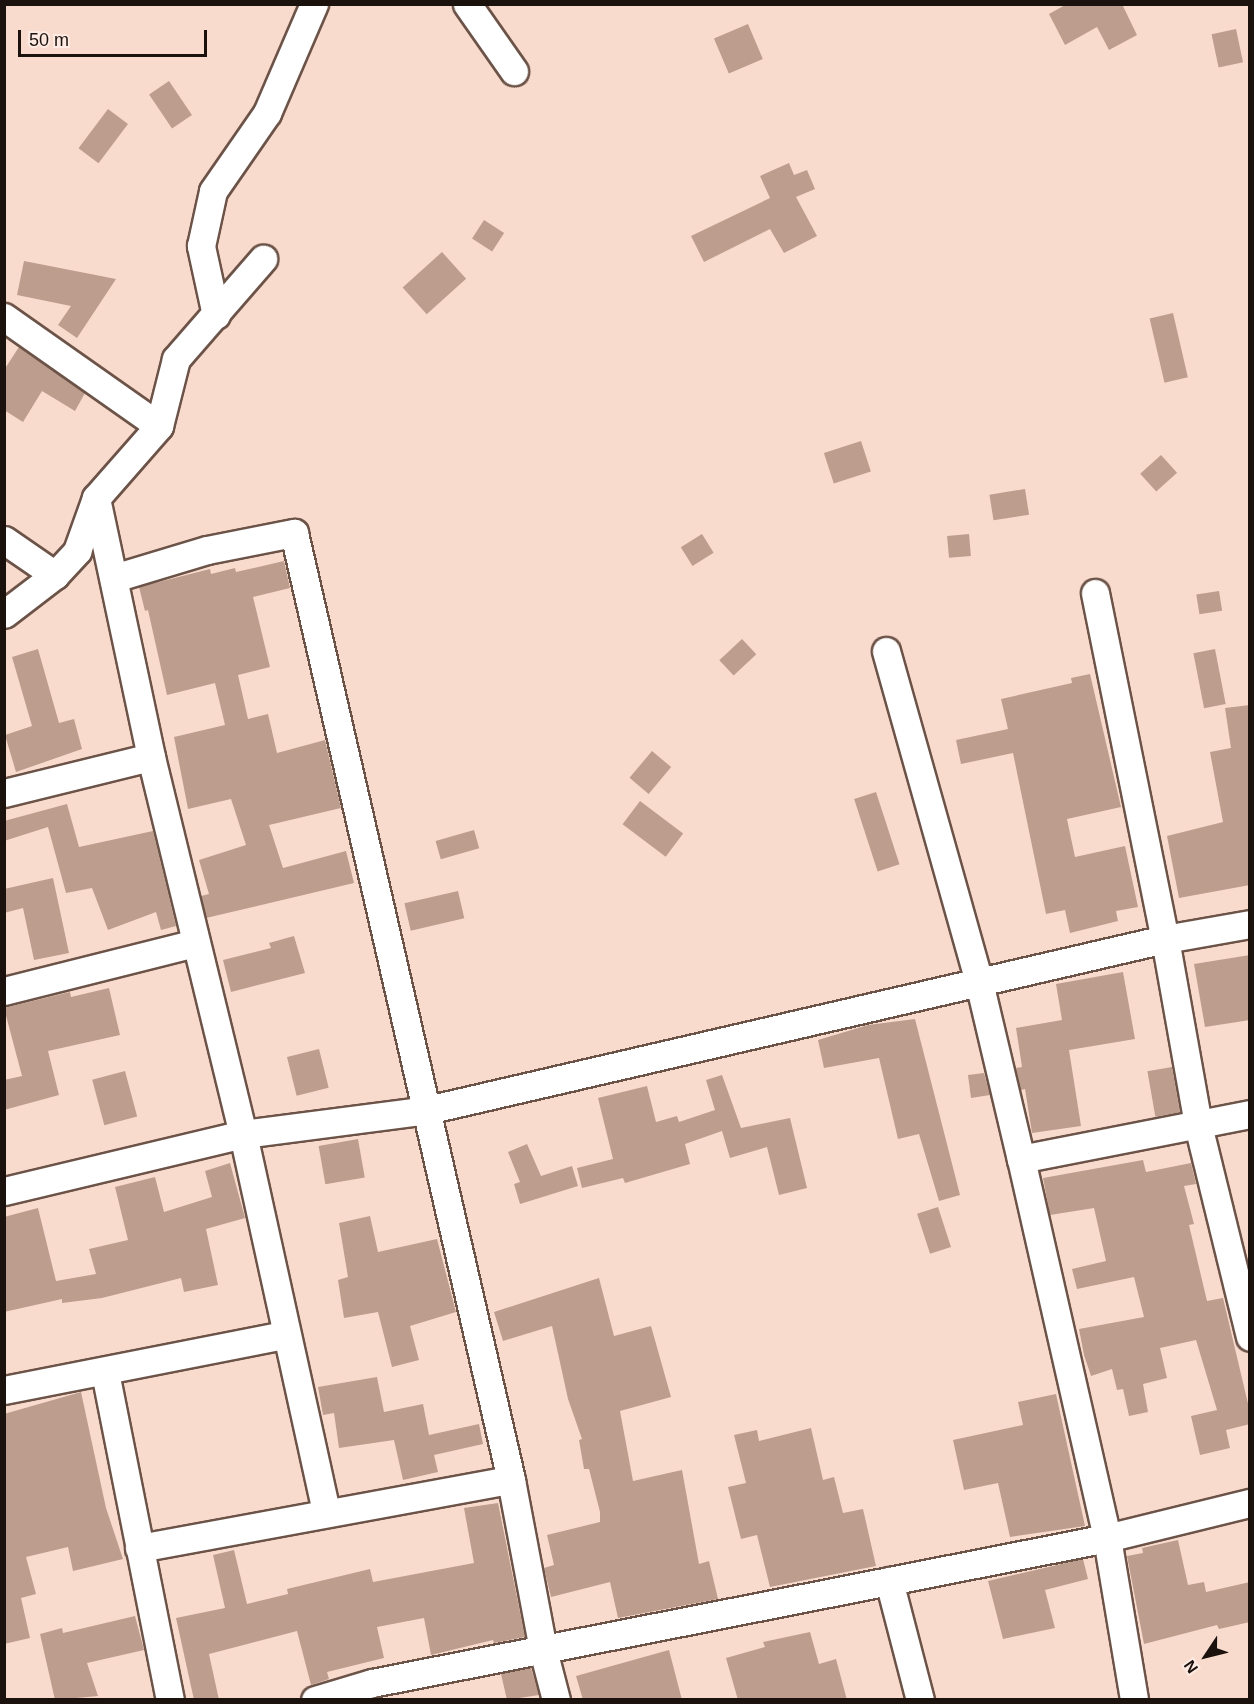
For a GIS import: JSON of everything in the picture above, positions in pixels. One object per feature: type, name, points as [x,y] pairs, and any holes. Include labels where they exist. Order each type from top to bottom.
[{"type":"street","points":[[216,315],[201,246],[213,191],[267,113],[314,4]]},
{"type":"street","points":[[466,4],[514,71]]},
{"type":"street","points":[[4,614],[55,575],[77,551],[96,498],[159,426],[176,358],[263,259]]},
{"type":"street","points":[[4,317],[159,426]]},
{"type":"street","points":[[96,498],[151,757],[243,1134],[285,1335],[326,1513]]},
{"type":"street","points":[[114,578],[207,550],[294,533],[511,1480],[543,1650],[556,1700]]},
{"type":"street","points":[[4,540],[55,575]]},
{"type":"street","points":[[1095,593],[1165,939],[1198,1125],[1250,1337]]},
{"type":"street","points":[[886,651],[979,982],[1021,1159],[1107,1538],[1134,1700]]},
{"type":"street","points":[[4,793],[151,757]]},
{"type":"street","points":[[4,1191],[243,1134],[427,1110],[1165,939],[1250,924]]},
{"type":"street","points":[[4,991],[195,943]]},
{"type":"street","points":[[1021,1159],[1250,1114]]},
{"type":"street","points":[[4,1390],[285,1335]]},
{"type":"street","points":[[105,1372],[170,1700]]},
{"type":"street","points":[[139,1548],[511,1480]]},
{"type":"street","points":[[315,1700],[373,1691],[543,1650],[1107,1538],[1250,1503]]},
{"type":"street","points":[[889,1581],[920,1700]]},
{"type":"building","points":[[1067,4],[1122,4],[1137,35],[1109,50],[1097,27],[1065,45],[1049,14]]},
{"type":"building","points":[[748,24],[763,59],[729,73],[714,38]]},
{"type":"building","points":[[1236,29],[1243,62],[1219,67],[1212,34]]},
{"type":"building","points":[[169,81],[192,115],[172,128],[149,94]]},
{"type":"building","points":[[108,109],[128,124],[98,163],[79,148]]},
{"type":"building","points":[[789,163],[794,175],[807,170],[815,189],[796,197],[817,236],[784,253],[770,229],[704,262],[691,236],[770,198],[760,176]]},
{"type":"building","points":[[484,220],[504,233],[492,252],[472,238]]},
{"type":"building","points":[[442,252],[466,279],[427,314],[403,287]]},
{"type":"building","points":[[24,261],[116,279],[77,338],[58,325],[71,306],[17,295]]},
{"type":"building","points":[[1173,313],[1188,377],[1164,383],[1150,318]]},
{"type":"building","points":[[19,347],[85,393],[75,411],[42,391],[23,422],[4,410],[4,370]]},
{"type":"building","points":[[861,441],[871,471],[834,483],[824,453]]},
{"type":"building","points":[[1161,455],[1177,473],[1156,492],[1140,474]]},
{"type":"building","points":[[1025,489],[1029,515],[994,520],[989,495]]},
{"type":"building","points":[[702,534],[714,553],[692,566],[681,547]]},
{"type":"building","points":[[969,534],[971,556],[949,558],[947,536]]},
{"type":"building","points":[[284,561],[290,588],[253,597],[270,667],[238,675],[248,719],[268,714],[277,753],[325,740],[341,808],[269,825],[283,868],[346,851],[354,883],[206,918],[201,896],[209,894],[199,860],[246,845],[231,799],[188,809],[174,737],[225,725],[215,683],[167,695],[148,610],[145,611],[139,587],[210,569],[211,574],[235,568],[236,572]]},
{"type":"building","points":[[1219,591],[1222,611],[1199,614],[1196,595]]},
{"type":"building","points":[[742,639],[756,654],[734,676],[719,660]]},
{"type":"building","points":[[38,649],[59,723],[74,719],[82,749],[16,772],[5,735],[32,726],[12,657]]},
{"type":"building","points":[[1215,649],[1226,704],[1204,708],[1193,653]]},
{"type":"building","points":[[1090,674],[1121,807],[1067,819],[1075,857],[1125,846],[1138,907],[1116,911],[1118,921],[1070,933],[1065,910],[1046,914],[1013,753],[961,764],[956,740],[1008,729],[1001,699],[1072,683],[1071,678]]},
{"type":"building","points":[[1250,705],[1250,885],[1179,898],[1167,836],[1223,822],[1210,752],[1231,748],[1225,708]]},
{"type":"building","points":[[652,751],[671,767],[649,794],[630,778]]},
{"type":"building","points":[[876,792],[899,864],[878,871],[854,799]]},
{"type":"building","points":[[640,801],[683,833],[666,857],[623,824]]},
{"type":"building","points":[[67,804],[79,847],[153,831],[176,926],[161,930],[156,912],[108,930],[92,888],[66,893],[48,827],[4,841],[4,821]]},
{"type":"building","points":[[474,830],[479,848],[441,859],[436,841]]},
{"type":"building","points":[[53,878],[69,953],[34,960],[23,908],[4,913],[4,889]]},
{"type":"building","points":[[458,891],[464,918],[411,931],[404,903]]},
{"type":"building","points":[[294,936],[305,973],[231,992],[223,960],[271,948],[269,943]]},
{"type":"building","points":[[1250,955],[1250,1020],[1205,1027],[1194,964]]},
{"type":"building","points":[[1123,972],[1135,1039],[1069,1050],[1081,1126],[1032,1133],[1025,1089],[1021,1090],[1016,1068],[1022,1067],[1016,1028],[1062,1020],[1056,984]]},
{"type":"building","points":[[109,988],[120,1035],[48,1051],[59,1095],[4,1110],[4,1080],[22,1076],[4,1008],[70,992],[71,997]]},
{"type":"building","points":[[915,1019],[960,1195],[939,1201],[919,1134],[898,1139],[879,1058],[824,1068],[818,1040],[868,1025]]},
{"type":"building","points":[[319,1049],[329,1088],[297,1096],[287,1057]]},
{"type":"building","points":[[1172,1067],[1180,1112],[1155,1117],[1147,1071]]},
{"type":"building","points":[[125,1071],[137,1116],[104,1125],[92,1080]]},
{"type":"building","points":[[984,1073],[990,1095],[971,1098],[968,1075]]},
{"type":"building","points":[[722,1075],[741,1128],[790,1118],[807,1188],[779,1195],[767,1147],[730,1158],[722,1131],[685,1144],[690,1164],[625,1183],[623,1178],[582,1188],[577,1168],[613,1159],[598,1098],[647,1086],[656,1122],[677,1116],[679,1122],[715,1110],[706,1080]]},
{"type":"building","points":[[358,1139],[365,1177],[325,1184],[319,1146]]},
{"type":"building","points":[[527,1144],[541,1176],[572,1166],[578,1186],[520,1204],[514,1184],[520,1182],[508,1152]]},
{"type":"building","points":[[1143,1160],[1146,1172],[1191,1163],[1196,1184],[1184,1186],[1194,1224],[1189,1225],[1207,1301],[1223,1298],[1250,1412],[1250,1424],[1226,1430],[1230,1448],[1200,1455],[1191,1416],[1217,1410],[1196,1340],[1160,1348],[1167,1378],[1143,1384],[1148,1412],[1129,1416],[1123,1389],[1117,1390],[1112,1369],[1091,1376],[1084,1355],[1079,1329],[1144,1317],[1134,1277],[1077,1289],[1072,1269],[1106,1261],[1094,1208],[1050,1215],[1043,1178]]},
{"type":"building","points":[[230,1163],[245,1218],[206,1229],[218,1285],[184,1292],[181,1278],[102,1298],[62,1303],[62,1299],[4,1312],[4,1217],[38,1208],[56,1281],[96,1274],[89,1249],[128,1240],[115,1187],[155,1177],[164,1212],[212,1197],[205,1171]]},
{"type":"building","points":[[938,1207],[951,1247],[930,1254],[917,1214]]},
{"type":"building","points":[[370,1216],[378,1252],[437,1239],[456,1312],[410,1326],[419,1360],[392,1367],[378,1312],[344,1318],[338,1280],[348,1277],[339,1223]]},
{"type":"building","points":[[599,1278],[614,1336],[651,1326],[671,1397],[620,1411],[633,1481],[682,1470],[699,1564],[709,1561],[718,1599],[618,1618],[610,1582],[551,1597],[544,1568],[554,1565],[547,1535],[600,1522],[600,1512],[589,1469],[584,1469],[579,1440],[582,1439],[568,1399],[552,1326],[503,1341],[494,1312]]},
{"type":"building","points":[[377,1377],[384,1412],[423,1404],[429,1435],[479,1424],[483,1444],[434,1455],[438,1472],[403,1480],[394,1440],[339,1448],[334,1413],[323,1415],[318,1387]]},
{"type":"building","points":[[81,1392],[106,1508],[123,1559],[73,1571],[68,1547],[26,1557],[36,1594],[21,1598],[30,1638],[4,1644],[4,1414]]},
{"type":"building","points":[[1056,1394],[1085,1526],[1010,1537],[998,1483],[964,1490],[953,1440],[1023,1425],[1018,1402]]},
{"type":"building","points":[[811,1428],[823,1480],[834,1477],[843,1513],[863,1509],[876,1566],[770,1587],[757,1535],[741,1539],[728,1487],[746,1483],[734,1435],[757,1430],[759,1441]]},
{"type":"building","points":[[498,1503],[525,1637],[494,1643],[493,1640],[431,1655],[424,1618],[377,1627],[384,1658],[327,1672],[329,1679],[311,1685],[297,1631],[209,1654],[219,1700],[194,1700],[176,1618],[225,1608],[213,1555],[234,1550],[247,1604],[288,1594],[287,1589],[370,1569],[373,1582],[474,1563],[464,1508]]},
{"type":"building","points":[[1178,1540],[1188,1585],[1204,1582],[1206,1592],[1250,1582],[1250,1622],[1219,1629],[1217,1625],[1144,1644],[1127,1556],[1143,1553],[1142,1548]]},
{"type":"building","points":[[1083,1559],[1088,1579],[1045,1590],[1055,1628],[1003,1639],[988,1581]]},
{"type":"building","points":[[135,1616],[144,1650],[87,1663],[98,1696],[55,1700],[40,1634],[62,1628],[63,1633]]},
{"type":"building","points":[[810,1632],[819,1664],[836,1659],[847,1700],[738,1700],[726,1658],[765,1647],[763,1642]]},
{"type":"building","points":[[669,1650],[682,1700],[583,1700],[576,1676]]},
{"type":"building","points":[[531,1668],[539,1695],[507,1700],[501,1674]]}]
